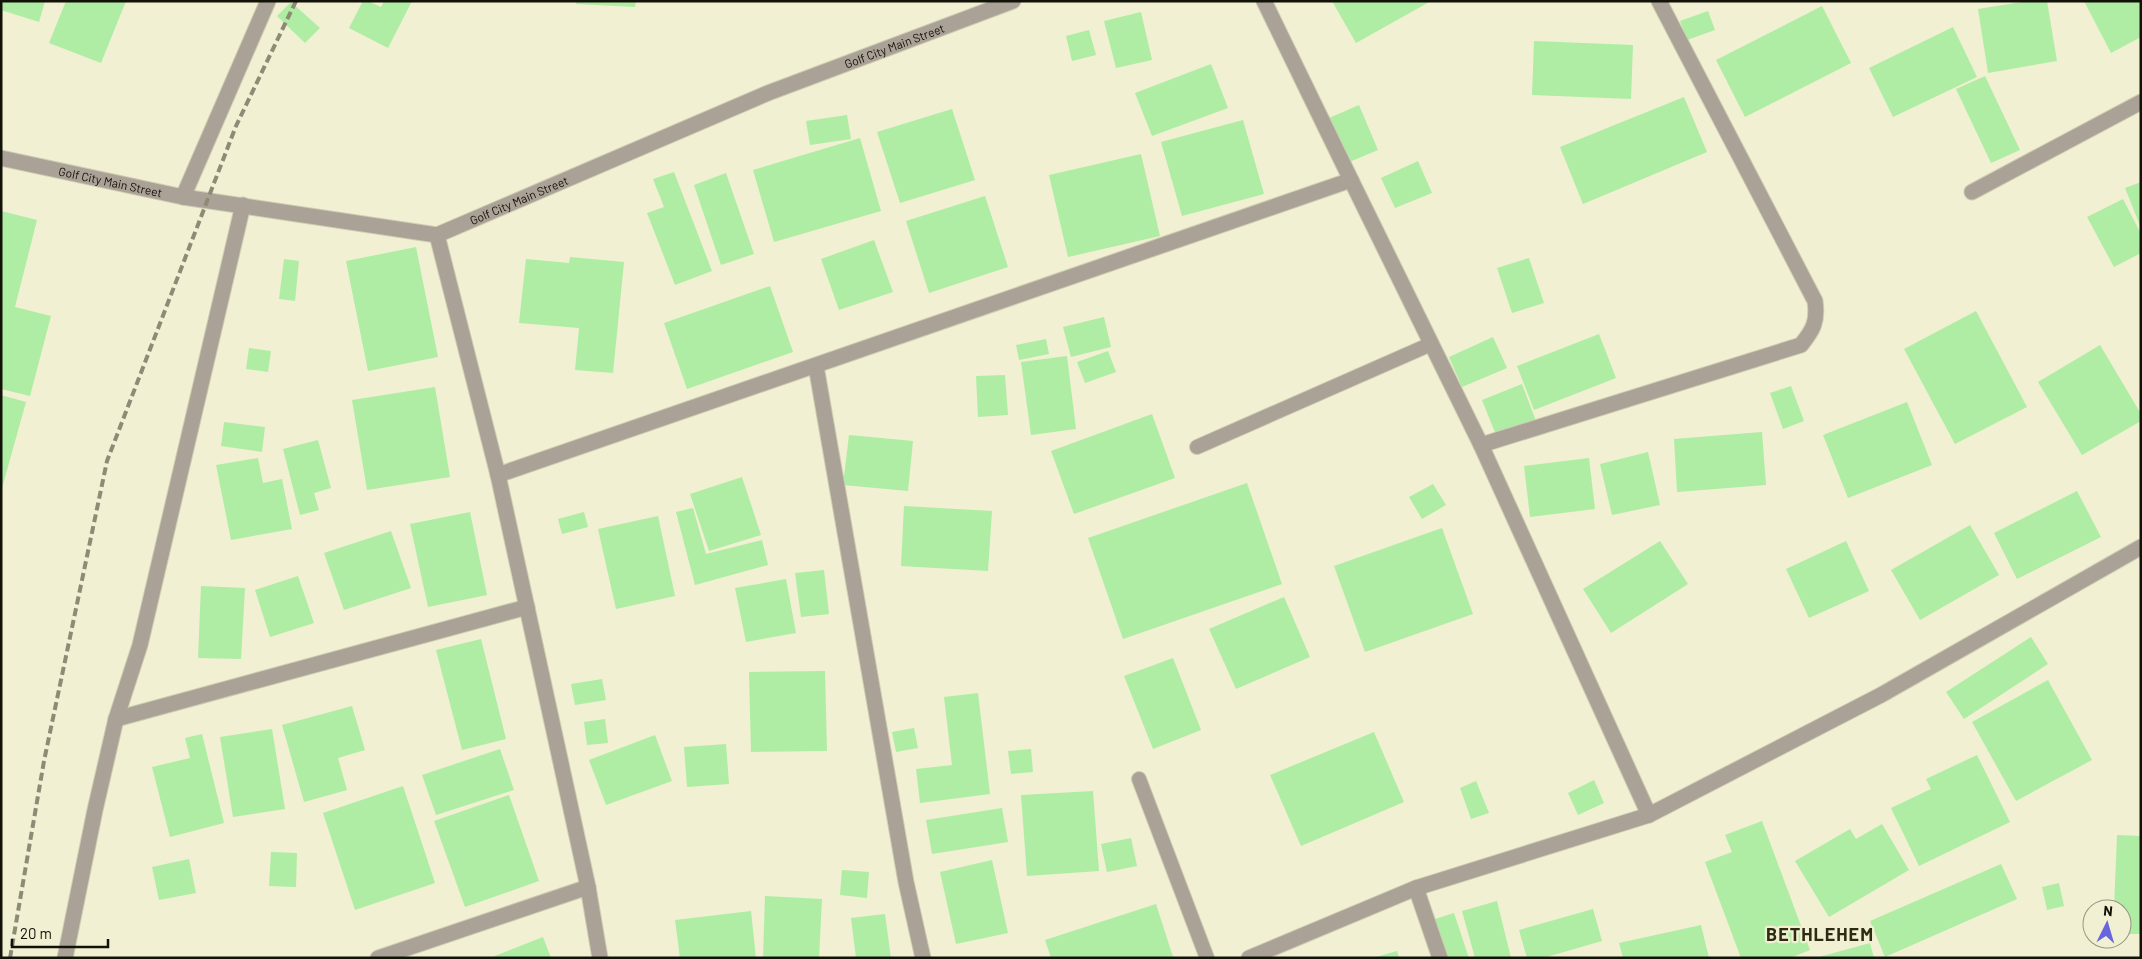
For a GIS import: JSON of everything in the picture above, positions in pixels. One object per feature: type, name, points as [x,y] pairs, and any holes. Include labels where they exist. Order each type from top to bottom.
[{"type":"street","points":[[183,197],[268,1]]},
{"type":"street","name":"Golf City Main Street","points":[[1,158],[183,197],[437,235],[768,93],[1013,1]]},
{"type":"street","points":[[1264,1],[1480,445],[1649,815]]},
{"type":"street","points":[[1480,445],[1801,345],[1812,332],[1817,314],[1815,302],[1658,1]]},
{"type":"street","points":[[1972,192],[2141,102]]},
{"type":"street","points":[[498,475],[1351,180]]},
{"type":"street","points":[[65,958],[95,810],[116,719],[140,644],[243,205]]},
{"type":"street","points":[[437,235],[498,475],[588,887],[600,958]]},
{"type":"street","points":[[816,366],[906,882],[924,958]]},
{"type":"street","points":[[1249,958],[1416,888],[1649,815],[1881,695],[2141,547]]},
{"type":"street","points":[[116,719],[527,607]]},
{"type":"street","points":[[378,958],[588,887]]},
{"type":"street","points":[[1416,888],[1440,958]]},
{"type":"lane","points":[[1197,447],[1431,344]]},
{"type":"lane","points":[[1139,779],[1207,958]]},
{"type":"building","points":[[1,1],[45,1],[39,22],[1,10]]},
{"type":"building","points":[[66,1],[126,1],[101,63],[49,43]]},
{"type":"building","points":[[363,1],[368,1],[381,7],[384,1],[412,1],[388,48],[349,28]]},
{"type":"building","points":[[576,1],[636,1],[635,7],[576,4]]},
{"type":"building","points":[[1332,1],[1431,1],[1356,43]]},
{"type":"building","points":[[2028,1],[2047,1],[2057,61],[1988,73],[1978,9]]},
{"type":"building","points":[[2084,1],[2141,1],[2141,37],[2111,53]]},
{"type":"building","points":[[291,2],[320,28],[305,43],[277,16]]},
{"type":"building","points":[[1822,6],[1851,63],[1745,117],[1716,60]]},
{"type":"building","points":[[1708,11],[1715,30],[1687,40],[1680,21]]},
{"type":"building","points":[[1141,12],[1152,60],[1116,68],[1104,21]]},
{"type":"building","points":[[1953,27],[1977,77],[1893,117],[1869,68]]},
{"type":"building","points":[[1089,30],[1096,55],[1072,61],[1066,36]]},
{"type":"building","points":[[1534,41],[1633,45],[1631,99],[1532,95]]},
{"type":"building","points":[[1211,64],[1228,108],[1152,136],[1135,93]]},
{"type":"building","points":[[1985,76],[2020,150],[1991,163],[1956,89]]},
{"type":"building","points":[[1684,97],[1707,152],[1583,204],[1560,147]]},
{"type":"building","points":[[1359,105],[1378,150],[1347,163],[1329,118]]},
{"type":"building","points":[[952,109],[975,180],[900,203],[877,132]]},
{"type":"building","points":[[847,115],[851,139],[810,145],[806,121]]},
{"type":"building","points":[[1243,120],[1264,194],[1182,216],[1161,142]]},
{"type":"building","points":[[860,138],[881,211],[774,242],[753,170]]},
{"type":"building","points":[[1141,154],[1160,236],[1068,257],[1049,175]]},
{"type":"building","points":[[1418,161],[1432,193],[1395,208],[1381,178]]},
{"type":"building","points":[[674,172],[712,271],[675,285],[647,213],[664,207],[653,179]]},
{"type":"building","points":[[726,173],[754,254],[721,265],[694,185]]},
{"type":"building","points":[[2141,182],[2141,228],[2125,188]]},
{"type":"building","points":[[985,196],[1008,267],[929,293],[906,221]]},
{"type":"building","points":[[2123,199],[2141,234],[2141,253],[2114,267],[2087,217]]},
{"type":"building","points":[[1,211],[37,220],[15,307],[51,316],[30,396],[1,389]]},
{"type":"building","points":[[874,240],[893,292],[839,310],[821,259]]},
{"type":"building","points":[[416,247],[438,357],[368,371],[346,261]]},
{"type":"building","points":[[570,257],[624,262],[613,373],[575,370],[579,328],[519,323],[526,259],[569,263]]},
{"type":"building","points":[[1529,258],[1544,303],[1512,313],[1497,268]]},
{"type":"building","points":[[284,259],[299,261],[295,301],[279,299]]},
{"type":"building","points":[[770,286],[793,352],[687,389],[664,323]]},
{"type":"building","points":[[1976,311],[2027,407],[1955,444],[1904,349]]},
{"type":"building","points":[[1104,317],[1111,347],[1071,357],[1063,327]]},
{"type":"building","points":[[1599,334],[1616,378],[1534,410],[1517,366]]},
{"type":"building","points":[[1493,337],[1507,368],[1462,387],[1449,357]]},
{"type":"building","points":[[1046,339],[1049,354],[1019,360],[1016,345]]},
{"type":"building","points":[[2100,345],[2141,414],[2141,421],[2082,455],[2038,382]]},
{"type":"building","points":[[249,348],[271,351],[268,372],[246,369]]},
{"type":"building","points":[[1108,351],[1116,372],[1085,383],[1077,362]]},
{"type":"building","points":[[1067,356],[1076,429],[1031,435],[1021,362]]},
{"type":"building","points":[[1005,375],[1008,415],[978,417],[976,376]]},
{"type":"building","points":[[1522,384],[1536,421],[1496,435],[1482,400]]},
{"type":"building","points":[[1791,386],[1804,421],[1783,429],[1770,393]]},
{"type":"building","points":[[435,387],[450,477],[367,490],[352,400]]},
{"type":"building","points":[[1,395],[26,402],[2,488],[1,488]]},
{"type":"building","points":[[1907,402],[1932,465],[1848,498],[1823,435]]},
{"type":"building","points":[[1152,414],[1175,478],[1074,514],[1051,451]]},
{"type":"building","points":[[224,422],[265,427],[262,452],[221,446]]},
{"type":"building","points":[[1762,432],[1766,485],[1677,492],[1674,439]]},
{"type":"building","points":[[849,435],[913,441],[908,491],[843,485]]},
{"type":"building","points":[[318,440],[331,488],[314,493],[319,510],[300,515],[283,449]]},
{"type":"building","points":[[1648,452],[1660,505],[1612,515],[1600,464]]},
{"type":"building","points":[[258,458],[263,483],[282,479],[292,529],[231,540],[216,465]]},
{"type":"building","points":[[1589,458],[1595,509],[1530,517],[1524,466]]},
{"type":"building","points":[[742,477],[761,535],[709,551],[690,494]]},
{"type":"building","points":[[1247,483],[1282,584],[1123,639],[1088,538]]},
{"type":"building","points":[[1433,484],[1446,505],[1422,519],[1409,497]]},
{"type":"building","points":[[2077,491],[2101,537],[2017,579],[1994,533]]},
{"type":"building","points":[[904,506],[992,511],[988,571],[901,566]]},
{"type":"building","points":[[693,508],[706,554],[762,540],[768,565],[695,585],[676,512]]},
{"type":"building","points":[[470,512],[487,595],[428,607],[410,524]]},
{"type":"building","points":[[584,512],[588,527],[562,534],[558,519]]},
{"type":"building","points":[[658,516],[675,596],[616,609],[598,529]]},
{"type":"building","points":[[1970,525],[1999,575],[1920,620],[1891,570]]},
{"type":"building","points":[[1442,528],[1473,614],[1365,652],[1334,566]]},
{"type":"building","points":[[391,531],[411,588],[344,610],[324,553]]},
{"type":"building","points":[[1660,541],[1688,584],[1611,633],[1583,589]]},
{"type":"building","points":[[1846,541],[1869,591],[1809,618],[1786,569]]},
{"type":"building","points":[[824,570],[829,614],[801,617],[795,573]]},
{"type":"building","points":[[298,576],[314,623],[270,637],[255,590]]},
{"type":"building","points":[[786,579],[796,633],[746,642],[735,588]]},
{"type":"building","points":[[201,586],[245,588],[241,659],[198,658]]},
{"type":"building","points":[[1284,597],[1310,657],[1236,689],[1209,629]]},
{"type":"building","points":[[2031,637],[2048,664],[1964,719],[1946,692]]},
{"type":"building","points":[[481,639],[506,739],[462,750],[436,650]]},
{"type":"building","points":[[1173,658],[1201,730],[1153,749],[1124,676]]},
{"type":"building","points":[[825,671],[827,751],[751,752],[749,672]]},
{"type":"building","points":[[602,679],[606,700],[575,705],[571,684]]},
{"type":"building","points":[[2048,680],[2092,760],[2016,801],[1972,722]]},
{"type":"building","points":[[978,693],[990,794],[920,803],[916,769],[952,765],[944,697]]},
{"type":"building","points":[[352,706],[365,750],[338,758],[347,790],[304,802],[282,725]]},
{"type":"building","points":[[605,719],[608,743],[587,745],[584,722]]},
{"type":"building","points":[[914,728],[918,748],[896,752],[892,732]]},
{"type":"building","points":[[272,729],[285,809],[233,817],[220,737]]},
{"type":"building","points":[[1374,732],[1404,802],[1301,846],[1270,775]]},
{"type":"building","points":[[202,734],[224,823],[170,837],[152,767],[190,758],[185,738]]},
{"type":"building","points":[[655,735],[672,781],[606,805],[589,760]]},
{"type":"building","points":[[726,744],[729,784],[687,787],[684,747]]},
{"type":"building","points":[[500,749],[514,790],[436,815],[422,775]]},
{"type":"building","points":[[1031,749],[1033,772],[1011,774],[1008,751]]},
{"type":"building","points":[[1977,755],[2010,822],[1919,866],[1891,808],[1931,789],[1926,779]]},
{"type":"building","points":[[1594,780],[1604,803],[1578,815],[1568,793]]},
{"type":"building","points":[[1476,781],[1489,813],[1471,819],[1460,788]]},
{"type":"building","points":[[403,786],[435,883],[355,910],[323,813]]},
{"type":"building","points":[[1093,791],[1099,871],[1027,876],[1021,795]]},
{"type":"building","points":[[509,795],[539,881],[465,907],[434,821]]},
{"type":"building","points":[[1002,808],[1008,842],[932,854],[926,820]]},
{"type":"building","points":[[1762,821],[1810,950],[1790,958],[1741,958],[1705,862],[1732,852],[1725,835]]},
{"type":"building","points":[[1882,824],[1909,870],[1829,917],[1795,861],[1850,829],[1856,839]]},
{"type":"building","points":[[2117,835],[2141,836],[2141,934],[2132,934],[2132,899],[2114,899]]},
{"type":"building","points":[[1131,838],[1137,866],[1107,872],[1101,844]]},
{"type":"building","points":[[271,852],[297,853],[296,887],[269,886]]},
{"type":"building","points":[[189,859],[196,893],[159,900],[152,867]]},
{"type":"building","points":[[992,860],[1008,933],[956,944],[940,872]]},
{"type":"building","points":[[2001,864],[2017,899],[1885,957],[1870,921]]},
{"type":"building","points":[[842,870],[869,872],[867,898],[840,895]]},
{"type":"building","points":[[2059,883],[2064,906],[2047,910],[2042,887]]},
{"type":"building","points":[[765,896],[822,899],[819,958],[763,958]]},
{"type":"building","points":[[1497,901],[1511,958],[1475,958],[1462,911]]},
{"type":"building","points":[[1156,904],[1173,957],[1051,958],[1045,940]]},
{"type":"building","points":[[1593,909],[1602,941],[1543,958],[1527,958],[1519,930]]},
{"type":"building","points":[[751,911],[756,958],[680,958],[675,920]]},
{"type":"building","points":[[1454,913],[1469,958],[1445,958],[1432,920]]},
{"type":"building","points":[[885,914],[891,958],[856,958],[851,918]]},
{"type":"building","points":[[1701,925],[1709,958],[1623,958],[1619,943]]},
{"type":"building","points":[[543,937],[551,958],[490,958]]},
{"type":"building","points":[[1870,943],[1874,958],[1819,958],[1819,957]]},
{"type":"building","points":[[1397,951],[1399,958],[1376,958],[1376,957]]},
{"type":"railway","points":[[10,958],[44,761],[107,461],[236,126],[296,1]]},
{"type":"district","name":"BETHLEHEM","points":[[1820,934]]}]
